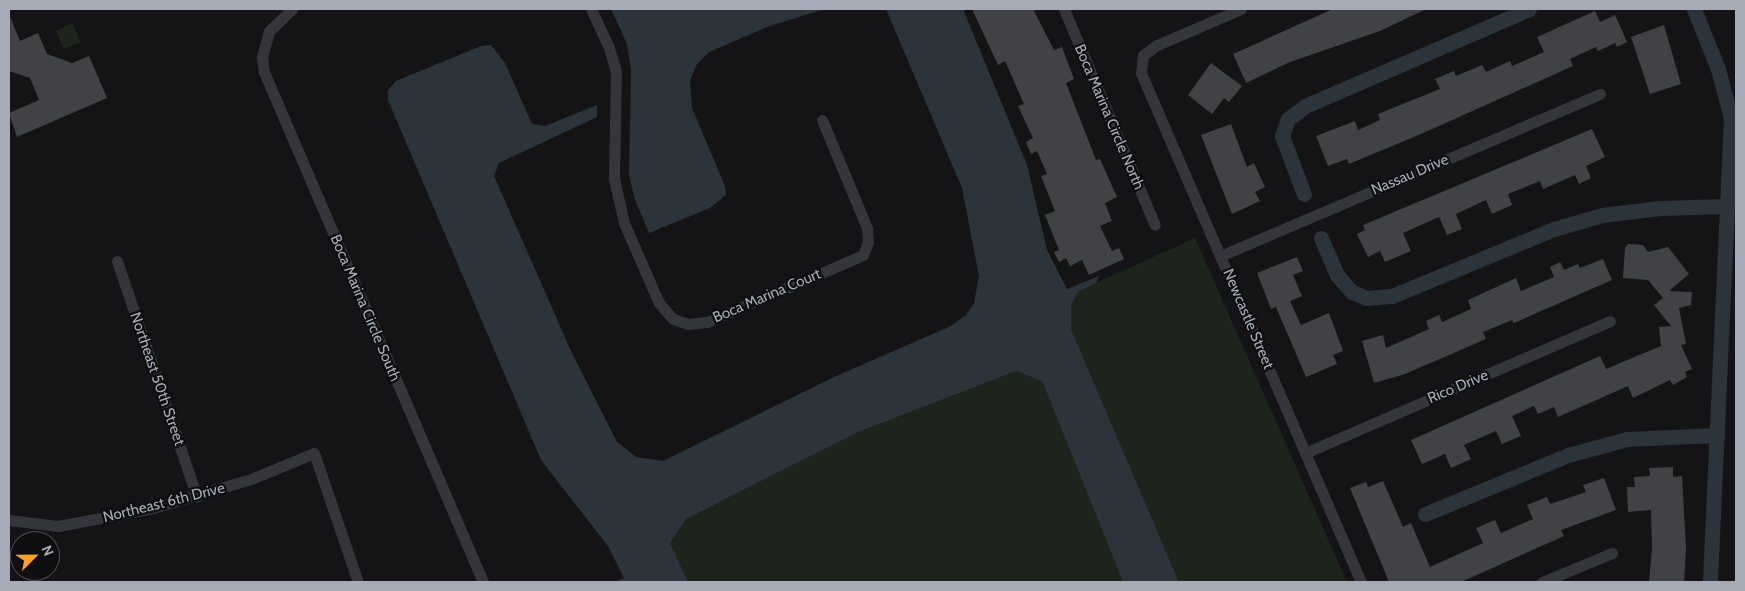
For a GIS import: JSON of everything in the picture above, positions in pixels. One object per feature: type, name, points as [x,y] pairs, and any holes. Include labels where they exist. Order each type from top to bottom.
[{"type":"street","name":"Boca Marina Circle South","points":[[292,9],[269,31],[262,58],[264,72],[483,582]]},
{"type":"street","name":"Boca Marina Court","points":[[591,9],[608,45],[616,72],[616,194],[624,222],[659,304],[673,319],[688,324],[707,322],[863,255],[868,242],[867,228],[822,120]]},
{"type":"street","name":"Boca Marina Circle North","points":[[1064,9],[1156,225]]},
{"type":"street","name":"Newcastle Street","points":[[1241,9],[1157,45],[1143,55],[1141,73],[1361,582]]},
{"type":"street","name":"Nassau Drive","points":[[1220,256],[1600,94]]},
{"type":"street","name":"Northeast 50th Street","points":[[117,261],[197,497]]},
{"type":"street","name":"Rico Drive","points":[[1305,453],[1610,321]]},
{"type":"street","name":"Northeast 6th Drive","points":[[9,520],[58,526],[197,497],[314,452],[358,582]]},
{"type":"street","points":[[1542,582],[1612,553]]},
{"type":"shaded area","points":[[611,9],[825,9],[770,26],[709,52],[697,64],[690,80],[692,108],[725,186],[726,195],[710,208],[649,233],[635,200],[629,175],[631,69],[627,44]]},
{"type":"shaded area","points":[[886,9],[963,9],[1027,165],[1047,250],[1067,289],[1099,276],[1096,283],[1078,292],[1071,306],[1071,329],[1179,582],[1123,582],[1042,381],[1016,371],[856,433],[686,519],[670,543],[688,582],[614,582],[624,578],[608,546],[541,460],[388,100],[388,90],[396,81],[481,46],[491,45],[505,63],[532,124],[545,126],[597,105],[597,117],[499,163],[494,176],[571,351],[617,442],[636,457],[663,461],[834,377],[951,326],[966,315],[974,303],[979,276],[962,188]]},
{"type":"shaded area","points":[[72,23],[81,42],[64,49],[56,31]]},
{"type":"shaded area","points":[[1195,238],[1347,582],[1179,582],[1071,329],[1071,306],[1078,291]]},
{"type":"shaded area","points":[[1016,371],[1042,381],[1123,582],[688,582],[670,543],[686,519],[856,433]]},
{"type":"building","points":[[972,9],[1033,9],[1054,50],[1062,47],[1074,79],[1066,83],[1096,160],[1100,159],[1117,197],[1105,203],[1112,221],[1100,226],[1112,251],[1119,248],[1124,259],[1089,275],[1082,260],[1070,266],[1066,258],[1059,262],[1054,252],[1059,250],[1045,215],[1055,211],[1041,176],[1047,174],[1037,151],[1031,154],[1026,142],[1033,138],[1018,106],[1024,104],[1005,61],[998,65]]},
{"type":"building","points":[[1333,9],[1426,9],[1380,31],[1290,62],[1246,83],[1233,54]]},
{"type":"building","points":[[1595,11],[1600,22],[1615,15],[1627,42],[1617,47],[1615,43],[1598,51],[1596,47],[1570,59],[1573,66],[1421,134],[1349,164],[1347,159],[1328,166],[1316,136],[1355,121],[1358,130],[1380,120],[1378,114],[1440,89],[1435,79],[1454,71],[1456,76],[1482,65],[1486,72],[1510,61],[1512,66],[1544,52],[1537,37]]},
{"type":"building","points":[[9,14],[20,41],[38,33],[47,54],[72,63],[89,56],[107,98],[17,137],[9,113],[39,100],[30,78],[9,71]]},
{"type":"building","points":[[1664,25],[1681,84],[1650,94],[1631,37]]},
{"type":"building","points":[[1211,63],[1242,86],[1229,102],[1224,98],[1212,114],[1188,95]]},
{"type":"building","points":[[1231,124],[1247,167],[1254,163],[1265,187],[1255,192],[1260,201],[1232,214],[1201,135]]},
{"type":"building","points":[[1592,129],[1605,157],[1586,166],[1591,178],[1579,184],[1575,175],[1543,189],[1540,181],[1508,194],[1512,205],[1492,214],[1486,200],[1456,214],[1462,229],[1447,235],[1439,217],[1403,233],[1411,251],[1385,262],[1380,251],[1368,257],[1357,234],[1365,230],[1363,225]]},
{"type":"building","points":[[1628,244],[1643,245],[1648,252],[1668,247],[1689,274],[1669,291],[1692,292],[1691,305],[1679,308],[1686,344],[1681,345],[1692,369],[1685,372],[1687,377],[1673,385],[1670,380],[1633,398],[1628,386],[1558,417],[1554,407],[1538,414],[1534,406],[1512,416],[1521,436],[1502,444],[1496,431],[1464,445],[1471,459],[1451,468],[1445,454],[1422,464],[1411,440],[1600,356],[1606,369],[1661,346],[1659,327],[1671,326],[1654,305],[1663,298],[1648,280],[1623,278],[1625,248]]},
{"type":"building","points":[[1297,257],[1303,271],[1293,275],[1302,296],[1290,301],[1301,325],[1329,313],[1343,351],[1333,355],[1337,364],[1306,377],[1276,307],[1271,309],[1257,273]]},
{"type":"building","points":[[1603,259],[1612,280],[1514,323],[1512,320],[1483,332],[1486,339],[1405,374],[1374,383],[1362,341],[1383,335],[1386,348],[1429,329],[1426,321],[1439,315],[1442,322],[1471,309],[1468,300],[1516,278],[1521,291],[1554,277],[1550,267],[1560,262],[1564,270],[1578,264],[1580,268]]},
{"type":"building","points":[[1673,467],[1673,477],[1682,476],[1686,548],[1684,582],[1649,582],[1652,549],[1651,510],[1628,512],[1627,487],[1635,487],[1634,477],[1650,476],[1649,468]]},
{"type":"building","points":[[1604,478],[1616,510],[1561,530],[1564,536],[1461,582],[1389,582],[1350,488],[1366,482],[1368,487],[1383,481],[1403,527],[1411,523],[1430,567],[1483,543],[1476,528],[1495,520],[1501,533],[1533,519],[1527,505],[1547,497],[1550,504],[1586,492],[1583,485]]},
{"type":"waterway","points":[[1304,194],[1282,136],[1288,119],[1305,106],[1529,9]]},
{"type":"waterway","points":[[1694,9],[1718,69],[1731,118],[1710,582]]},
{"type":"waterway","points":[[1321,238],[1337,275],[1352,292],[1367,298],[1392,296],[1554,229],[1602,215],[1660,208],[1727,206]]},
{"type":"waterway","points":[[1425,514],[1568,455],[1627,439],[1717,435]]}]
